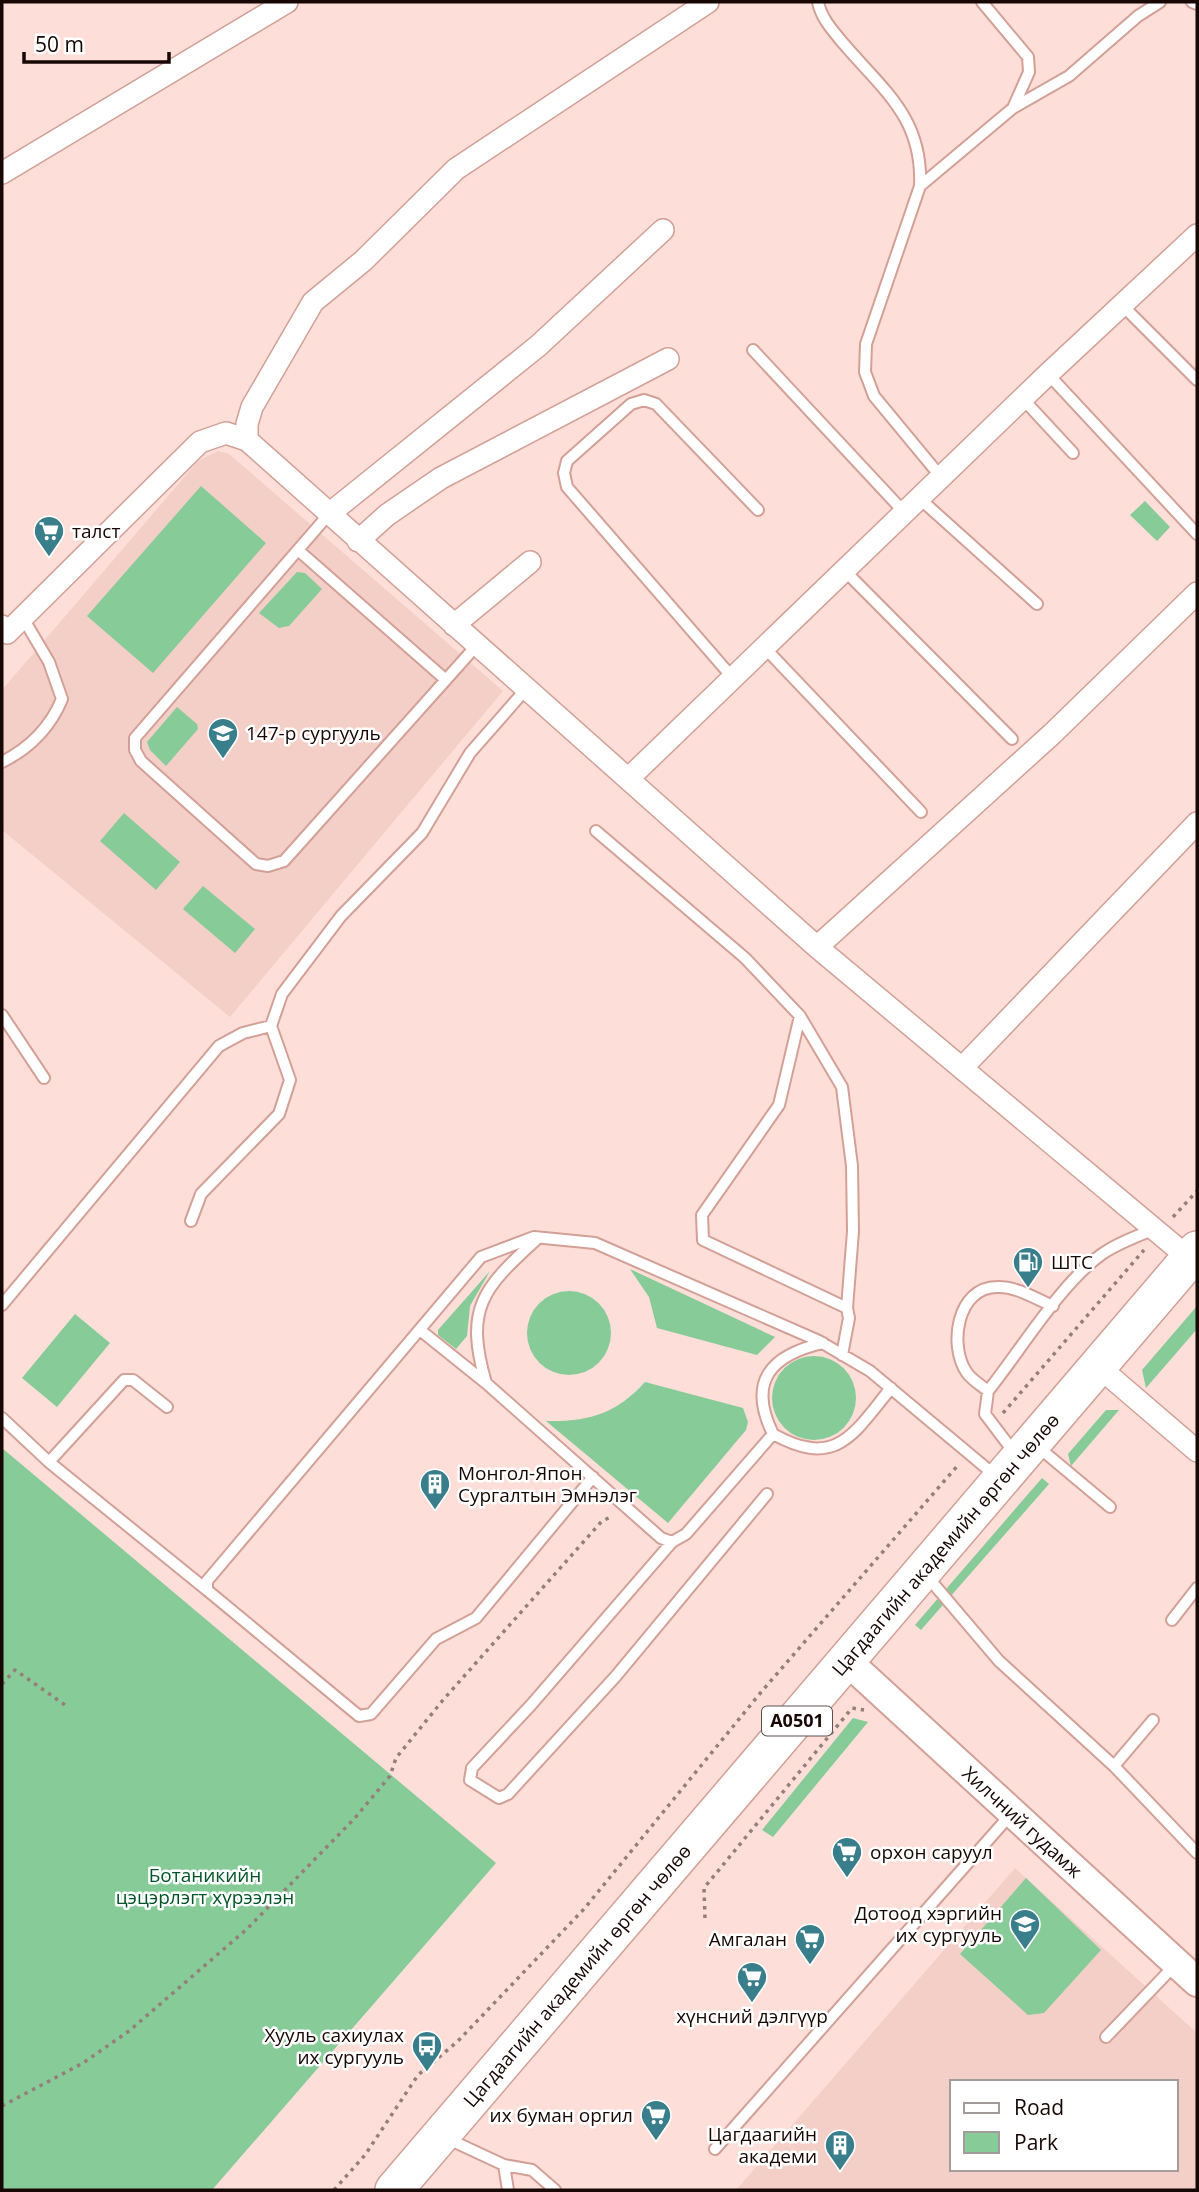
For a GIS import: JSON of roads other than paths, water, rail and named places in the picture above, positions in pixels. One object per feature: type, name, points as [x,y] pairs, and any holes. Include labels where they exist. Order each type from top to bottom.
[{"type":"highway","name":"Цагдаагийн академийн өргөн чөлөө","points":[[394,2190],[1194,1255]]},
{"type":"main road","name":"Хилчний гудамж","points":[[847,1661],[1187,1973]]},
{"type":"street","points":[[2,173],[287,2]]},
{"type":"street","points":[[247,440],[247,419],[258,396],[304,315],[322,294],[363,261],[456,169],[708,2]]},
{"type":"street","points":[[329,514],[538,346],[663,230]]},
{"type":"street","points":[[628,779],[1048,374],[1197,235]]},
{"type":"street","points":[[358,541],[387,515],[441,478],[668,359]]},
{"type":"street","points":[[8,629],[200,442],[226,433],[247,440],[817,947],[1157,1231],[1194,1255]]},
{"type":"street","points":[[454,625],[530,562]]},
{"type":"street","points":[[817,947],[1052,734],[1197,593]]},
{"type":"street","points":[[962,1068],[1197,823]]},
{"type":"street","points":[[1100,1367],[1197,1451]]},
{"type":"lane","points":[[818,2],[827,24],[905,115],[919,148],[920,186],[866,344],[865,373],[874,396],[942,477]]},
{"type":"lane","points":[[982,2],[1028,57],[1029,72],[1013,108]]},
{"type":"lane","points":[[920,186],[1013,108],[1069,76],[1138,16],[1160,2]]},
{"type":"lane","points":[[1192,2],[1197,4]]},
{"type":"lane","points":[[1122,305],[1197,380]]},
{"type":"lane","points":[[752,350],[912,505],[1037,604]]},
{"type":"lane","points":[[1048,374],[1197,534]]},
{"type":"lane","points":[[1023,399],[1073,453]]},
{"type":"lane","points":[[732,677],[567,487],[564,474],[567,461],[631,404],[644,400],[656,404],[758,510]]},
{"type":"lane","points":[[329,514],[137,733],[135,740],[136,753],[141,761],[256,864],[265,866],[284,861],[477,645]]},
{"type":"lane","points":[[298,550],[446,680]]},
{"type":"lane","points":[[844,570],[1012,739]]},
{"type":"lane","points":[[2,762],[21,753],[52,722],[62,699],[49,662],[8,629]]},
{"type":"lane","points":[[764,647],[921,812]]},
{"type":"lane","points":[[191,1221],[201,1194],[279,1114],[290,1080],[271,1026],[282,994],[341,916],[422,833],[470,753],[526,688]]},
{"type":"lane","points":[[596,831],[735,950],[800,1016],[842,1087],[852,1166],[853,1231],[847,1308],[849,1318],[842,1355]]},
{"type":"lane","points":[[2,1015],[44,1078]]},
{"type":"lane","points":[[800,1016],[796,1046],[779,1105],[702,1215],[701,1228],[703,1240],[847,1308]]},
{"type":"lane","points":[[2,1305],[219,1046],[243,1033],[271,1026]]},
{"type":"lane","points":[[1019,1461],[985,1414],[988,1391],[1074,1279],[1101,1254],[1126,1240],[1157,1231]]},
{"type":"lane","points":[[486,1383],[478,1355],[477,1311],[497,1275],[539,1237]]},
{"type":"lane","points":[[207,1590],[207,1581],[481,1257],[539,1237],[596,1243],[823,1343],[891,1388],[968,1453],[1019,1461],[1110,1507]]},
{"type":"lane","points":[[988,1391],[968,1373],[960,1354],[958,1323],[963,1309],[983,1290],[993,1286],[1007,1287],[1053,1306]]},
{"type":"lane","points":[[420,1330],[486,1383],[662,1538],[672,1542]]},
{"type":"lane","points":[[823,1343],[794,1350],[774,1366],[764,1383],[760,1402],[773,1434],[797,1448],[822,1449],[847,1440],[891,1388]]},
{"type":"lane","points":[[49,1462],[124,1380],[133,1380],[167,1407]]},
{"type":"lane","points":[[2,1418],[49,1462],[359,1716],[371,1714],[436,1639],[476,1618],[593,1477]]},
{"type":"lane","points":[[767,1494],[616,1676],[508,1794],[499,1798],[483,1791],[470,1780],[472,1768],[531,1705],[672,1542],[686,1534],[773,1434]]},
{"type":"lane","points":[[924,1573],[999,1661],[1114,1766],[1197,1853]]},
{"type":"lane","points":[[1172,1620],[1197,1588]]},
{"type":"lane","points":[[1114,1766],[1153,1720]]},
{"type":"lane","points":[[715,2149],[1012,1813]]},
{"type":"lane","points":[[1106,2037],[1187,1973]]},
{"type":"lane","points":[[442,2136],[473,2153],[504,2165],[532,2170],[555,2190]]},
{"type":"lane","points":[[504,2165],[508,2190]]},
{"type":"place","name":"талст","points":[[49,558]]},
{"type":"place","name":"147-р сургууль","points":[[223,760]]},
{"type":"place","name":"ШТС","points":[[1028,1289]]},
{"type":"place","name":"Монгол-Япон Сургалтын Эмнэлэг","points":[[435,1511]]},
{"type":"place","name":"орхон саруул","points":[[847,1879]]},
{"type":"place","name":"Дотоод хэргийн их сургууль","points":[[1025,1951]]},
{"type":"place","name":"Амгалан","points":[[810,1966]]},
{"type":"place","name":"хүнсний дэлгүүр","points":[[752,2004]]},
{"type":"place","name":"Хууль сахиулах их сургууль","points":[[427,2073]]},
{"type":"place","name":"их буман оргил","points":[[656,2142]]},
{"type":"place","name":"Цагдаагийн академи","points":[[840,2172]]},
{"type":"park label","name":"Ботаникийн цэцэрлэгт хүрээлэн","points":[[205,1886]]}]
